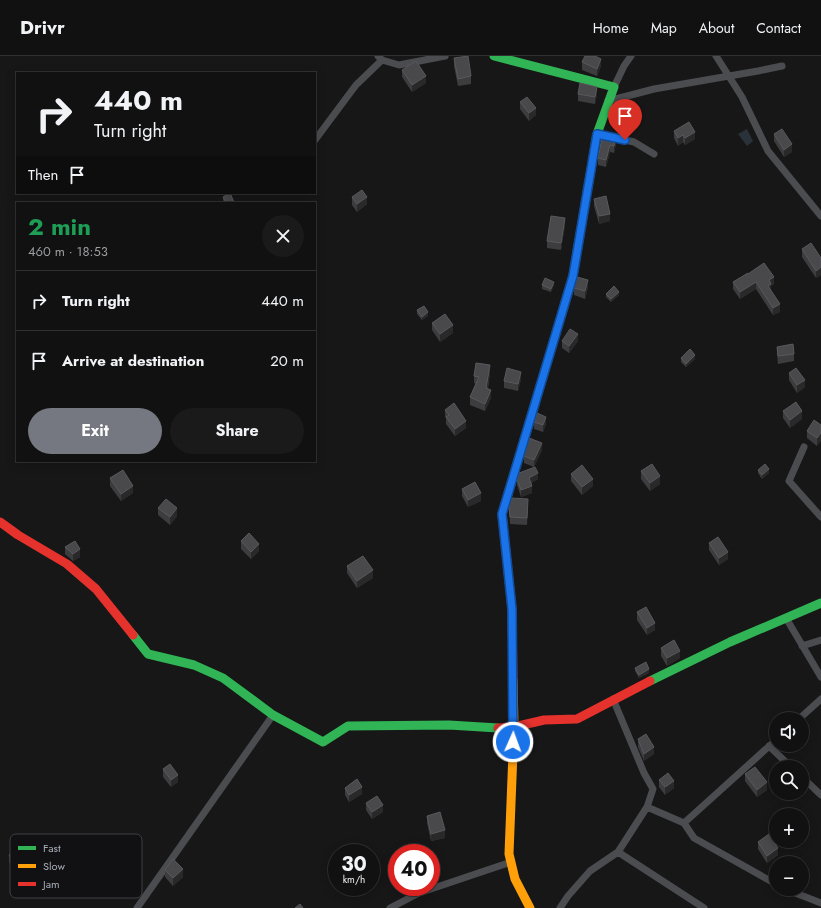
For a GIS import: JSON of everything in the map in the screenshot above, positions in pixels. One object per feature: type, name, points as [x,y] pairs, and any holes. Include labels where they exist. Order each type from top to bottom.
[{"type":"street","points":[[316,139],[356,85],[380,58],[399,65],[445,56]]},
{"type":"street","points":[[494,56],[614,87]]},
{"type":"street","points":[[530,908],[515,879],[509,854],[514,726],[512,609],[502,514],[573,276],[597,134],[614,87],[624,66],[631,56]]},
{"type":"street","points":[[716,56],[742,98],[768,151],[821,216]]},
{"type":"street","points":[[608,101],[654,89],[782,66]]},
{"type":"street","points":[[597,134],[634,142],[654,154]]},
{"type":"street","points":[[804,446],[789,481],[821,517]]},
{"type":"street","points":[[0,522],[18,535],[67,564],[96,589],[148,654],[194,665],[223,678],[274,715],[322,742],[348,726],[449,725],[488,728],[514,726],[544,720],[577,719],[613,699],[730,642],[821,603]]},
{"type":"street","points":[[786,618],[821,677]]},
{"type":"street","points":[[802,646],[821,640]]},
{"type":"street","points":[[560,908],[568,896],[590,871],[618,852],[647,807],[653,789],[644,773],[613,699]]},
{"type":"street","points":[[807,712],[821,699]]},
{"type":"street","points":[[137,908],[274,715]]},
{"type":"street","points":[[684,823],[769,746]]},
{"type":"street","points":[[775,752],[784,760]]},
{"type":"street","points":[[809,784],[821,795]]},
{"type":"street","points":[[647,807],[684,823],[694,838],[769,880]]},
{"type":"street","points":[[618,852],[704,908]]},
{"type":"street","points":[[390,908],[420,893],[511,862]]},
{"type":"street","points":[[803,896],[821,903]]},
{"type":"shaded area","points":[[747,129],[753,141],[747,146],[738,134]]},
{"type":"building","points":[[468,56],[471,76],[458,79],[454,58]]},
{"type":"building","points":[[585,56],[595,56],[601,59],[597,69],[582,62]]},
{"type":"building","points":[[416,61],[426,76],[412,85],[402,70]]},
{"type":"building","points":[[580,83],[597,87],[595,97],[578,94]]},
{"type":"building","points":[[527,97],[536,108],[529,113],[520,102]]},
{"type":"building","points":[[689,122],[695,132],[685,138],[683,135],[678,138],[674,131]]},
{"type":"building","points":[[782,129],[792,144],[784,150],[774,134]]},
{"type":"building","points":[[603,133],[616,136],[614,146],[610,145],[606,160],[598,158]]},
{"type":"building","points":[[362,190],[367,197],[357,204],[352,197]]},
{"type":"building","points":[[230,194],[234,202],[226,202],[223,197]]},
{"type":"building","points":[[606,196],[610,214],[599,216],[594,199]]},
{"type":"building","points":[[551,216],[565,218],[561,243],[547,241]]},
{"type":"building","points":[[811,243],[821,258],[821,267],[816,271],[802,249]]},
{"type":"building","points":[[764,263],[774,277],[769,280],[771,284],[768,286],[780,304],[773,308],[756,282],[740,292],[733,282]]},
{"type":"building","points":[[577,277],[588,280],[585,291],[574,288]]},
{"type":"building","points":[[545,278],[554,282],[551,289],[542,285]]},
{"type":"building","points":[[614,286],[619,292],[611,299],[606,294]]},
{"type":"building","points":[[424,306],[428,312],[422,317],[417,310]]},
{"type":"building","points":[[445,314],[453,325],[440,334],[432,323]]},
{"type":"building","points":[[570,329],[578,334],[569,346],[562,341]]},
{"type":"building","points":[[793,344],[794,354],[778,356],[777,347]]},
{"type":"building","points":[[690,349],[695,355],[686,364],[681,358]]},
{"type":"building","points":[[476,363],[490,365],[486,388],[491,390],[485,404],[470,397],[479,377],[474,376]]},
{"type":"building","points":[[507,368],[521,372],[518,384],[504,381]]},
{"type":"building","points":[[796,368],[805,380],[797,385],[789,373]]},
{"type":"building","points":[[796,402],[802,411],[790,420],[783,411]]},
{"type":"building","points":[[454,403],[466,421],[455,429],[446,417],[449,415],[445,410]]},
{"type":"building","points":[[537,413],[546,417],[543,425],[534,422]]},
{"type":"building","points":[[814,420],[821,425],[821,433],[817,438],[807,431]]},
{"type":"building","points":[[529,438],[542,443],[534,460],[524,456]]},
{"type":"building","points":[[652,464],[660,476],[650,483],[641,471]]},
{"type":"building","points":[[765,464],[769,469],[762,475],[758,470]]},
{"type":"building","points":[[582,465],[593,479],[582,487],[571,474]]},
{"type":"building","points":[[535,467],[538,473],[529,478],[532,486],[521,490],[517,479],[519,473]]},
{"type":"building","points":[[123,470],[133,486],[121,494],[110,478]]},
{"type":"building","points":[[475,482],[481,493],[468,500],[462,489]]},
{"type":"building","points":[[511,498],[528,499],[527,518],[510,517],[509,507]]},
{"type":"building","points":[[166,499],[177,508],[170,517],[158,508]]},
{"type":"building","points":[[249,533],[259,544],[251,552],[241,541]]},
{"type":"building","points":[[718,537],[728,552],[719,558],[709,543]]},
{"type":"building","points":[[75,541],[80,549],[73,554],[65,547]]},
{"type":"building","points":[[363,556],[373,570],[357,581],[347,566]]},
{"type":"building","points":[[646,607],[655,623],[647,628],[637,612]]},
{"type":"building","points":[[674,640],[680,651],[667,658],[661,648]]},
{"type":"building","points":[[646,662],[649,669],[639,675],[635,668]]},
{"type":"building","points":[[646,734],[654,747],[644,754],[638,739]]},
{"type":"building","points":[[170,764],[178,775],[171,780],[163,769]]},
{"type":"building","points":[[755,767],[767,782],[757,790],[745,774]]},
{"type":"building","points":[[668,773],[674,781],[665,787],[659,780]]},
{"type":"building","points":[[357,779],[362,787],[349,795],[345,788]]},
{"type":"building","points":[[377,796],[383,805],[372,812],[366,803]]},
{"type":"building","points":[[440,812],[445,830],[431,834],[427,816]]},
{"type":"building","points":[[769,834],[769,848],[778,848],[767,856],[758,842]]},
{"type":"building","points":[[173,859],[183,869],[173,878],[165,870]]},
{"type":"building","points":[[300,904],[303,908],[295,908]]},
{"type":"traffic: fast","points":[[494,56],[614,87],[597,134],[573,276],[505,504]]},
{"type":"traffic: fast","points":[[650,681],[730,642],[821,603]]},
{"type":"traffic: fast","points":[[133,635],[148,654],[194,665],[223,678],[273,715],[323,742],[348,726],[449,725],[498,728]]},
{"type":"traffic: slow","points":[[513,680],[514,727],[509,854],[515,879],[530,908]]},
{"type":"traffic: jam","points":[[505,504],[502,514],[512,609],[513,680]]},
{"type":"traffic: jam","points":[[0,522],[18,535],[67,564],[96,589],[133,635]]},
{"type":"traffic: jam","points":[[498,728],[514,727],[544,720],[577,719],[650,681]]},
{"type":"route","points":[[513,742],[512,609],[502,514],[573,276],[597,134],[625,140]]}]
